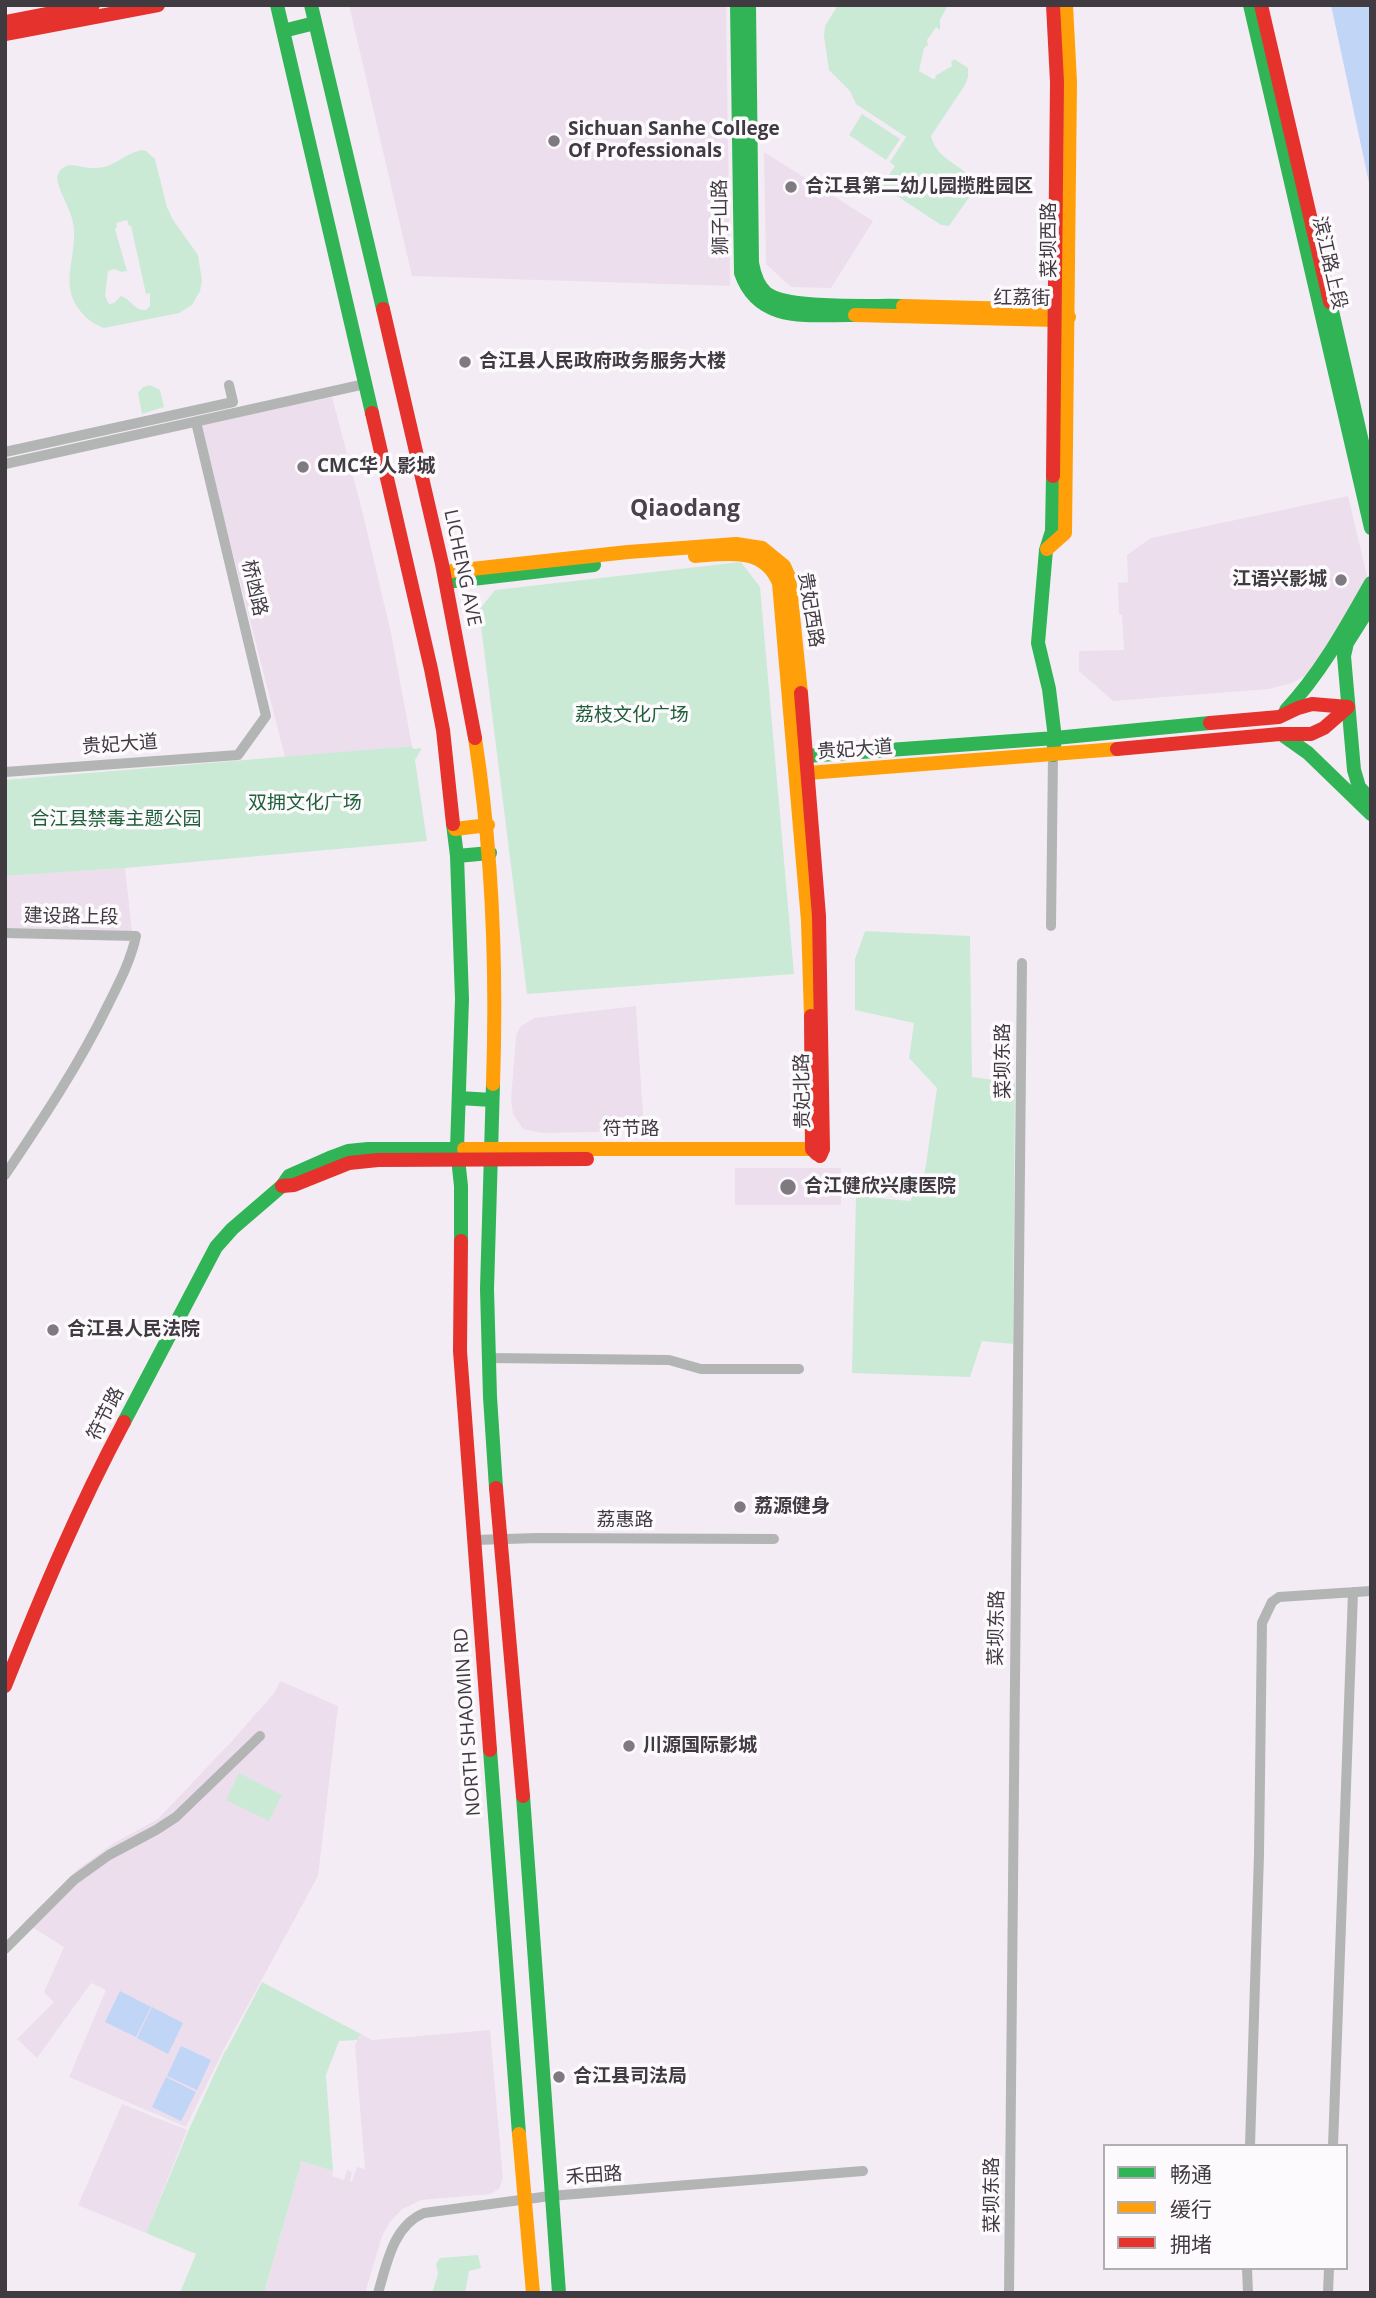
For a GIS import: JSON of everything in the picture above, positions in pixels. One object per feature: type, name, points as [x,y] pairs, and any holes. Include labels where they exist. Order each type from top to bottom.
[{"type":"main road","points":[[5,22],[93,5]]},
{"type":"main road","points":[[5,34],[158,5]]},
{"type":"main road","points":[[277,5],[443,730],[457,856],[462,999],[457,1154]]},
{"type":"main road","name":"LICHENG AVE","points":[[311,5],[445,577],[475,723],[488,825],[495,945],[490,1155]]},
{"type":"main road","name":"狮子山路","points":[[737,5],[741,273],[744,285],[759,295]]},
{"type":"main road","name":"狮子山路","points":[[749,5],[752,263],[759,295]]},
{"type":"main road","name":"菜坝西路","points":[[1053,5],[1057,82],[1065,533],[1046,550],[1038,643],[1049,689],[1055,738],[1053,755]]},
{"type":"main road","name":"菜坝西路","points":[[1060,316],[1070,82],[1066,5]]},
{"type":"main road","name":"滨江路上段","points":[[1250,5],[1371,528]]},
{"type":"main road","name":"滨江路上段","points":[[1261,5],[1371,481]]},
{"type":"main road","points":[[283,31],[315,23]]},
{"type":"main road","name":"红荔街","points":[[759,295],[768,309],[792,314],[1060,316]]},
{"type":"main road","name":"贵妃西路","points":[[445,577],[734,554],[759,558],[775,572],[779,583],[803,764]]},
{"type":"main road","points":[[1371,583],[1339,638],[1299,695],[1279,717],[1280,734],[1308,753],[1371,814]]},
{"type":"main road","points":[[1371,605],[1345,649],[1355,778],[1371,800]]},
{"type":"main road","name":"贵妃大道","points":[[803,764],[1279,717],[1294,708],[1311,703],[1348,707]]},
{"type":"main road","name":"贵妃大道","points":[[803,764],[1053,755],[1280,734],[1314,735],[1348,707]]},
{"type":"main road","name":"贵妃北路","points":[[803,764],[818,1152]]},
{"type":"main road","points":[[455,829],[488,825]]},
{"type":"main road","points":[[457,856],[490,853]]},
{"type":"main road","points":[[459,1098],[492,1100]]},
{"type":"main road","name":"符节路","points":[[5,1686],[47,1582],[93,1483],[188,1297],[218,1245],[248,1213],[282,1186],[289,1176],[348,1152],[490,1155],[818,1152]]},
{"type":"main road","name":"NORTH SHAOMIN RD","points":[[457,1154],[461,1186],[460,1351],[533,2293]]},
{"type":"main road","points":[[490,1155],[488,1358],[499,1540],[514,1688],[559,2293]]},
{"type":"street","points":[[5,452],[233,402],[229,384]]},
{"type":"street","points":[[5,464],[365,384]]},
{"type":"street","name":"桥凼路","points":[[196,422],[266,716],[238,755]]},
{"type":"street","name":"贵妃大道","points":[[5,772],[238,755]]},
{"type":"street","points":[[1052,926],[1053,755]]},
{"type":"street","name":"建设路上段","points":[[5,933],[136,936],[134,948],[119,983],[92,1037],[5,1175]]},
{"type":"street","name":"菜坝东路","points":[[1009,2293],[1022,963]]},
{"type":"street","points":[[488,1358],[669,1360],[701,1370],[799,1369]]},
{"type":"street","name":"荔惠路","points":[[475,1540],[775,1539]]},
{"type":"street","points":[[1250,2144],[1259,1854],[1262,1623],[1272,1602],[1279,1597],[1371,1591]]},
{"type":"street","points":[[1333,2144],[1353,1592]]},
{"type":"street","points":[[5,1949],[74,1880],[109,1855],[176,1816],[260,1736]]},
{"type":"street","name":"禾田路","points":[[379,2293],[398,2236],[404,2226],[415,2216],[438,2210],[550,2196],[863,2171]]},
{"type":"street","points":[[1247,2270],[1248,2293]]},
{"type":"street","points":[[1328,2293],[1329,2270]]},
{"type":"shaded area","name":"Sichuan Sanhe College Of Professionals","points":[[349,5],[726,5],[730,286],[412,276]]},
{"type":"shaded area","name":"合江县第二幼儿园揽胜园区","points":[[764,152],[873,221],[831,288],[791,287],[766,264]]},
{"type":"shaded area","points":[[332,397],[391,633],[412,746],[285,757],[200,425]]},
{"type":"shaded area","points":[[1348,496],[1369,584],[1307,675],[1292,683],[1269,689],[1113,701],[1079,671],[1079,651],[1124,650],[1118,583],[1128,582],[1127,555],[1151,538]]},
{"type":"shaded area","points":[[125,868],[132,931],[5,928],[5,876]]},
{"type":"shaded area","points":[[636,1006],[644,1131],[543,1133],[523,1129],[513,1114],[511,1099],[516,1036],[520,1027],[534,1018]]},
{"type":"shaded area","name":"合江健欣兴康医院","points":[[735,1168],[841,1168],[841,1205],[735,1205]]},
{"type":"shaded area","points":[[280,1681],[338,1706],[318,1876],[224,2049],[186,2127],[69,2077],[106,1990],[91,1983],[37,2058],[17,2039],[54,2002],[44,1992],[64,1947],[24,1922],[78,1869],[114,1843],[158,1819],[232,1741],[275,1692]]},
{"type":"shaded area","points":[[490,2030],[503,2179],[499,2189],[490,2194],[421,2200],[401,2210],[382,2236],[365,2293],[265,2291],[300,2161],[333,2171],[332,2176],[344,2180],[347,2170],[352,2172],[352,2182],[357,2167],[365,2169],[355,2045],[361,2034],[372,2040]]},
{"type":"shaded area","points":[[122,2104],[187,2130],[146,2233],[78,2205]]},
{"type":"green space","points":[[838,5],[948,5],[940,20],[940,30],[936,27],[927,40],[928,45],[924,48],[919,71],[936,78],[935,76],[952,66],[954,59],[968,68],[965,85],[931,136],[941,153],[974,182],[975,189],[949,226],[941,225],[882,186],[895,166],[890,162],[906,137],[856,104],[850,91],[829,70],[825,26]]},
{"type":"green space","points":[[862,114],[900,139],[886,160],[849,135]]},
{"type":"green space","points":[[146,151],[155,159],[167,207],[198,255],[202,281],[192,305],[179,313],[104,328],[86,318],[73,298],[70,277],[74,245],[73,223],[57,176],[60,170],[69,165],[102,167],[136,152]],"holes":[[[127,220],[146,294],[150,293],[150,306],[146,310],[138,309],[121,296],[109,304],[105,296],[108,271],[127,271],[115,229],[116,223]]]},
{"type":"green space","points":[[150,385],[160,390],[164,407],[142,414],[138,393],[143,387]]},
{"type":"green space","name":"荔枝文化广场","points":[[741,562],[760,587],[794,974],[527,994],[479,610],[495,590]]},
{"type":"green space","points":[[412,746],[413,749],[422,748],[415,760],[427,841],[5,876],[5,780]]},
{"type":"green space","points":[[865,931],[970,936],[972,1077],[1015,1083],[1013,1344],[982,1341],[970,1377],[852,1373],[856,1196],[910,1201],[925,1171],[937,1088],[909,1058],[914,1023],[855,1010],[855,959]]},
{"type":"green space","points":[[239,1773],[282,1795],[269,1821],[226,1800]]},
{"type":"green space","points":[[262,1982],[361,2034],[357,2040],[339,2041],[326,2075],[333,2171],[300,2161],[265,2290],[271,2293],[180,2293],[196,2254],[146,2233],[225,2051]]},
{"type":"green space","points":[[478,2255],[481,2268],[469,2271],[465,2293],[432,2293],[438,2274],[436,2264],[440,2258]]},
{"type":"water","points":[[1331,5],[1371,5],[1371,192]]},
{"type":"water","points":[[120,1991],[151,2007],[136,2037],[105,2022]]},
{"type":"water","points":[[152,2007],[183,2023],[168,2054],[137,2038]]},
{"type":"water","points":[[181,2046],[211,2060],[197,2090],[167,2076]]},
{"type":"water","points":[[166,2077],[196,2092],[181,2121],[152,2107]]},
{"type":"traffic: fast","points":[[277,5],[372,413]]},
{"type":"traffic: fast","points":[[311,5],[383,309]]},
{"type":"traffic: fast","points":[[737,5],[741,273],[749,290],[773,309],[804,315],[855,315]]},
{"type":"traffic: fast","points":[[749,5],[752,263],[758,283],[766,293],[792,302],[831,306],[903,306]]},
{"type":"traffic: fast","points":[[1250,5],[1371,528]]},
{"type":"traffic: fast","points":[[283,31],[315,23]]},
{"type":"traffic: fast","points":[[1330,302],[1371,481]]},
{"type":"traffic: fast","points":[[1053,476],[1052,531],[1046,550],[1038,643],[1049,689],[1055,738],[1053,755]]},
{"type":"traffic: fast","points":[[446,582],[594,565]]},
{"type":"traffic: fast","points":[[1286,710],[1322,665],[1371,583]]},
{"type":"traffic: fast","points":[[1371,605],[1347,643],[1344,656],[1354,770],[1359,787],[1371,800]]},
{"type":"traffic: fast","points":[[800,762],[806,756],[1055,738],[1210,723]]},
{"type":"traffic: fast","points":[[1284,736],[1308,753],[1371,814]]},
{"type":"traffic: fast","points":[[453,824],[457,856],[462,999],[457,1149],[461,1186],[461,1241]]},
{"type":"traffic: fast","points":[[457,856],[490,853]]},
{"type":"traffic: fast","points":[[493,1084],[487,1289],[496,1488]]},
{"type":"traffic: fast","points":[[459,1098],[492,1100]]},
{"type":"traffic: fast","points":[[124,1422],[216,1247],[232,1229],[282,1186],[289,1176],[348,1151],[464,1149]]},
{"type":"traffic: fast","points":[[490,1750],[519,2134]]},
{"type":"traffic: fast","points":[[523,1796],[559,2293]]},
{"type":"traffic: slow","points":[[1047,549],[1065,533],[1070,82],[1066,5]]},
{"type":"traffic: slow","points":[[903,306],[1056,310],[1064,314]]},
{"type":"traffic: slow","points":[[855,315],[1056,320],[1069,317]]},
{"type":"traffic: slow","points":[[444,572],[628,552],[736,544],[762,548],[784,566],[789,577],[801,693]]},
{"type":"traffic: slow","points":[[695,556],[732,554],[755,558],[772,571],[779,583],[808,921],[811,1016]]},
{"type":"traffic: slow","points":[[475,738],[490,868],[494,997],[493,1084]]},
{"type":"traffic: slow","points":[[800,768],[808,773],[1117,749]]},
{"type":"traffic: slow","points":[[455,829],[488,825]]},
{"type":"traffic: slow","points":[[464,1149],[823,1149]]},
{"type":"traffic: slow","points":[[519,2134],[533,2293]]},
{"type":"traffic: jam","points":[[5,22],[93,5]]},
{"type":"traffic: jam","points":[[5,34],[158,5]]},
{"type":"traffic: jam","points":[[1053,5],[1057,82],[1053,476]]},
{"type":"traffic: jam","points":[[1261,5],[1330,302]]},
{"type":"traffic: jam","points":[[383,309],[442,564],[475,738]]},
{"type":"traffic: jam","points":[[372,413],[431,669],[443,730],[453,824]]},
{"type":"traffic: jam","points":[[801,693],[819,916],[823,1149],[820,1156]]},
{"type":"traffic: jam","points":[[1210,723],[1279,717],[1312,704],[1348,707]]},
{"type":"traffic: jam","points":[[1117,749],[1280,734],[1311,734],[1324,728],[1348,707]]},
{"type":"traffic: jam","points":[[811,1016],[812,1149],[817,1154]]},
{"type":"traffic: jam","points":[[282,1186],[294,1185],[349,1163],[378,1160],[587,1159]]},
{"type":"traffic: jam","points":[[461,1241],[460,1351],[490,1750]]},
{"type":"traffic: jam","points":[[5,1686],[61,1552],[124,1422]]},
{"type":"traffic: jam","points":[[496,1488],[523,1796]]},
{"type":"place","name":"Sichuan Sanhe College Of Professionals","points":[[554,141]]},
{"type":"place","name":"合江县第二幼儿园揽胜园区","points":[[791,187]]},
{"type":"place","name":"合江县人民政府政务服务大楼","points":[[465,362]]},
{"type":"place","name":"CMC华人影城","points":[[303,467]]},
{"type":"place","name":"江语兴影城","points":[[1341,580]]},
{"type":"place","name":"合江健欣兴康医院","points":[[788,1187]]},
{"type":"place","name":"合江县人民法院","points":[[53,1330]]},
{"type":"place","name":"荔源健身","points":[[740,1507]]},
{"type":"place","name":"川源国际影城","points":[[629,1746]]},
{"type":"place","name":"合江县司法局","points":[[559,2077]]},
{"type":"district","name":"Qiaodang","points":[[685,509]]},
{"type":"park label","name":"双拥文化广场","points":[[305,804]]},
{"type":"park label","name":"合江县禁毒主题公园","points":[[116,820]]}]
